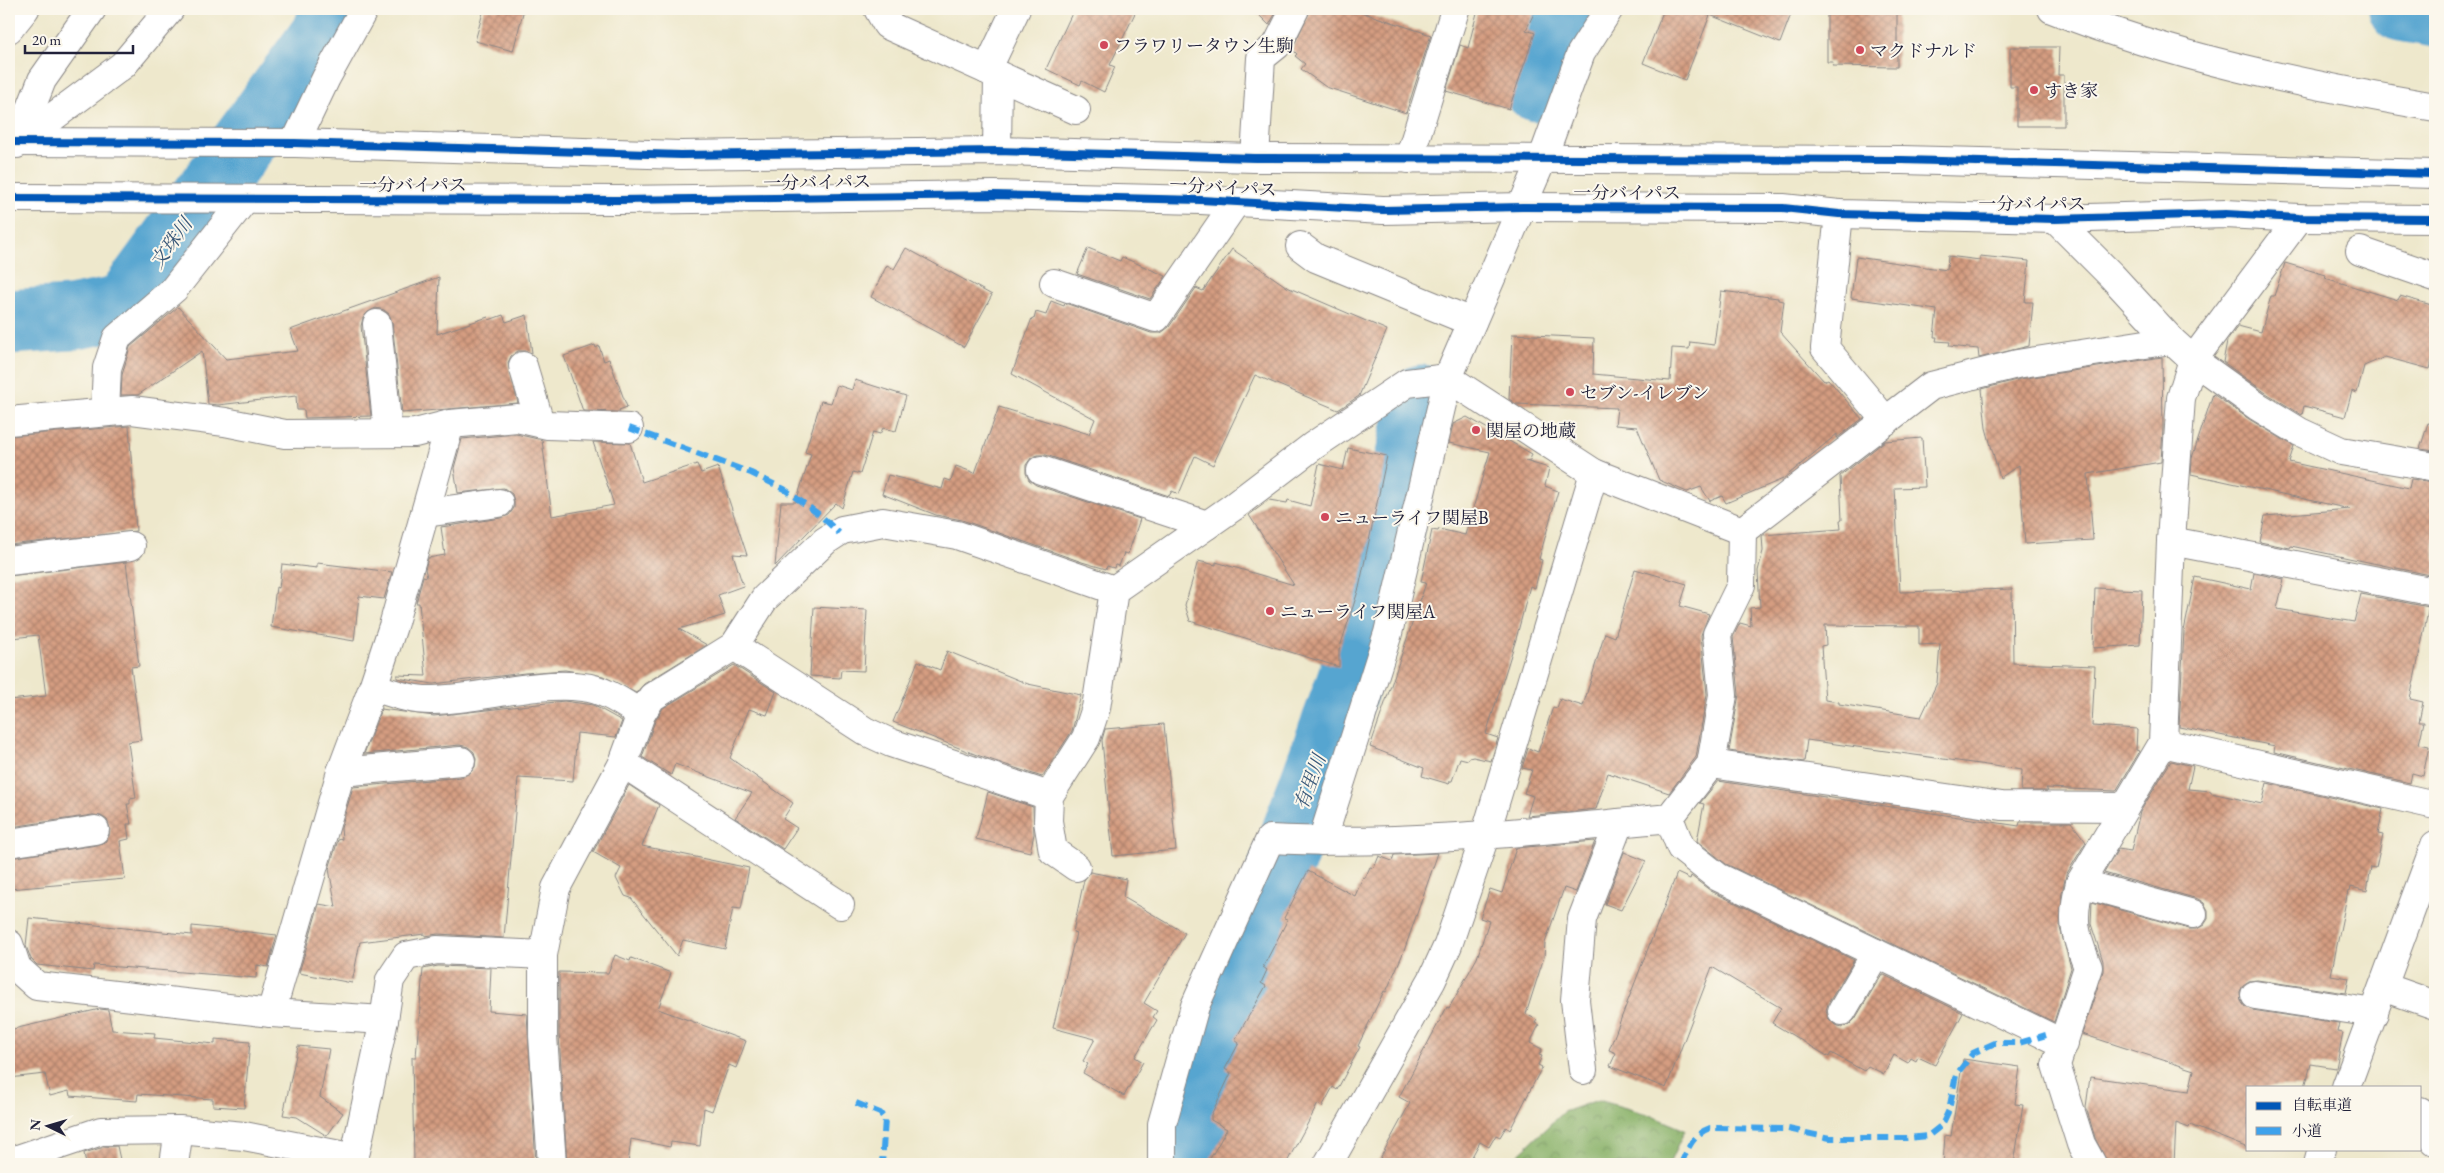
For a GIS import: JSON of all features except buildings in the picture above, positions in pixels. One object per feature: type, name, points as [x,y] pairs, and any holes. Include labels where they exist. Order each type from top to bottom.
[{"type":"main road","points":[[9,29],[25,9]]},
{"type":"main road","points":[[12,146],[42,80],[92,9]]},
{"type":"main road","points":[[12,146],[123,65],[170,9]]},
{"type":"main road","points":[[287,144],[364,9]]},
{"type":"main road","points":[[878,9],[887,25],[1076,110]]},
{"type":"main road","points":[[997,151],[993,72],[1016,9]]},
{"type":"main road","points":[[1255,158],[1261,58],[1277,45],[1295,9]]},
{"type":"main road","points":[[1322,842],[1388,633],[1448,378],[1542,160],[1581,53],[1609,9]]},
{"type":"main road","points":[[2052,9],[2085,22],[2204,59],[2345,92],[2435,107]]},
{"type":"main road","points":[[1409,159],[1455,10]]},
{"type":"main road","name":"一分バイパス","points":[[12,146],[160,143],[287,144],[681,155],[997,151],[1255,158],[1902,160],[2435,174]]},
{"type":"main road","name":"一分バイパス","points":[[9,198],[618,200],[994,195],[1236,202],[1383,210],[1522,207],[1783,208],[1840,214],[2055,220],[2226,214],[2299,218],[2435,219]]},
{"type":"main road","points":[[105,412],[107,368],[117,338],[174,289],[245,199]]},
{"type":"main road","points":[[1054,283],[1156,318],[1236,202]]},
{"type":"main road","points":[[1840,214],[1825,348],[1886,421]]},
{"type":"main road","points":[[2092,1164],[2081,1144],[2056,1065],[2088,967],[2076,937],[2075,903],[2080,884],[2163,743],[2171,541],[2181,398],[2193,360],[2299,218]]},
{"type":"main road","points":[[2055,220],[2193,360],[2257,406],[2300,432],[2341,451],[2435,467]]},
{"type":"main road","points":[[1300,246],[1316,258],[1472,322]]},
{"type":"main road","points":[[2360,251],[2435,277]]},
{"type":"main road","points":[[377,324],[388,432]]},
{"type":"main road","points":[[1742,531],[1931,386],[2017,364],[2172,340]]},
{"type":"main road","points":[[523,366],[540,423]]},
{"type":"main road","points":[[1076,867],[1053,851],[1048,822],[1049,796],[1086,738],[1096,708],[1114,590],[1313,446],[1407,383],[1448,378],[1594,473],[1742,531]]},
{"type":"main road","points":[[9,421],[132,410],[224,422],[285,434],[415,433],[450,424],[517,418],[540,423],[629,428]]},
{"type":"main road","points":[[271,1013],[341,772],[373,687],[450,424]]},
{"type":"main road","points":[[1041,470],[1206,525]]},
{"type":"main road","points":[[1328,1164],[1432,980],[1448,945],[1484,836],[1594,473]]},
{"type":"main road","points":[[424,513],[499,503]]},
{"type":"main road","points":[[552,1164],[543,1036],[543,955],[556,888],[623,763],[641,714],[652,697],[734,646],[765,598],[825,541],[842,530],[883,522],[957,534],[1114,590]]},
{"type":"main road","points":[[1162,1164],[1162,1124],[1195,1006],[1270,839],[1322,842],[1484,836],[1669,818],[1711,764],[1723,695],[1717,634],[1741,585],[1742,531]]},
{"type":"main road","points":[[2171,541],[2435,592]]},
{"type":"main road","points":[[9,561],[131,546]]},
{"type":"main road","points":[[734,646],[865,731],[891,743],[1049,796]]},
{"type":"main road","points":[[373,687],[401,695],[432,700],[537,688],[583,686],[614,697],[641,714]]},
{"type":"main road","points":[[2163,743],[2435,806]]},
{"type":"main road","points":[[341,772],[460,761]]},
{"type":"main road","points":[[623,763],[840,905]]},
{"type":"main road","points":[[1711,764],[2002,806],[2125,806]]},
{"type":"main road","points":[[1669,818],[1681,848],[1718,877],[2064,1044]]},
{"type":"main road","points":[[1583,1070],[1575,1000],[1582,919],[1619,823]]},
{"type":"main road","points":[[9,843],[94,830]]},
{"type":"main road","points":[[2346,1086],[2435,845]]},
{"type":"main road","points":[[2080,884],[2193,914]]},
{"type":"main road","points":[[9,1162],[101,1131],[180,1130],[244,1136],[350,1157],[356,1151],[384,1020],[390,980],[406,956],[437,950],[543,955]]},
{"type":"main road","points":[[1842,1011],[1876,953]]},
{"type":"main road","points":[[12,962],[37,986],[271,1013],[384,1020]]},
{"type":"main road","points":[[2384,987],[2435,1005]]},
{"type":"main road","points":[[2255,995],[2374,1013]]},
{"type":"main road","points":[[2422,1115],[2435,1141]]},
{"type":"main road","points":[[174,1164],[180,1130]]},
{"type":"main road","points":[[2318,1164],[2322,1150]]},
{"type":"green space","points":[[1598,1100],[1647,1114],[1685,1130],[1669,1164],[1508,1164],[1563,1112]]},
{"type":"waterway","name":"文珠川","points":[[9,322],[70,318],[123,308],[324,33],[334,9]]},
{"type":"waterway","name":"有里川","points":[[1536,89],[1572,9]]},
{"type":"waterway","points":[[2401,9],[2435,15]]},
{"type":"waterway","name":"有里川","points":[[1186,1164],[1212,1055],[1343,698],[1375,602],[1421,397]]},
{"type":"marked path","points":[[629,428],[751,473],[784,489],[821,516],[839,533]]},
{"type":"marked path","points":[[1681,1164],[1695,1138],[1710,1128],[1788,1129],[1830,1138],[1907,1138],[1928,1136],[1942,1125],[1949,1110],[1956,1075],[1973,1053],[1995,1043],[2019,1043],[2046,1035]]},
{"type":"marked path","points":[[856,1103],[880,1113],[885,1119],[882,1164]]},
{"type":"cycle path","points":[[9,142],[295,143],[681,155],[997,151],[1255,158],[1902,160],[2435,174]]},
{"type":"cycle path","points":[[9,198],[618,200],[994,195],[1201,200],[1383,210],[1522,207],[1783,208],[1839,214],[2055,219],[2226,214],[2299,218],[2435,219]]},
{"type":"place","name":"フラワリータウン生駒","points":[[1104,45]]},
{"type":"place","name":"マクドナルド","points":[[1860,50]]},
{"type":"place","name":"すき家","points":[[2034,90]]},
{"type":"place","name":"セブン-イレブン","points":[[1570,392]]},
{"type":"place","name":"関屋の地蔵","points":[[1476,430]]},
{"type":"place","name":"ニューライフ関屋B","points":[[1325,517]]},
{"type":"place","name":"ニューライフ関屋A","points":[[1270,611]]}]
